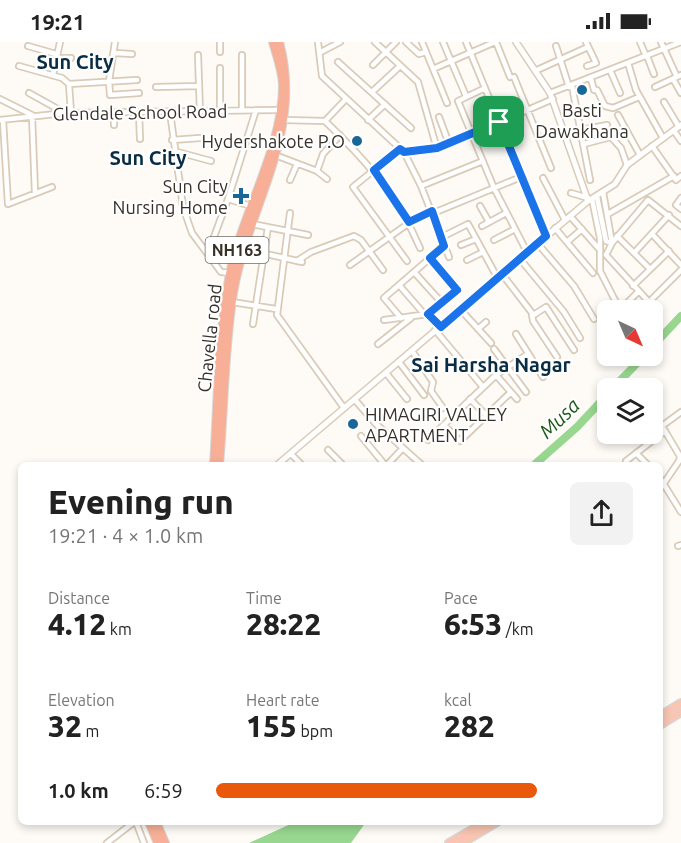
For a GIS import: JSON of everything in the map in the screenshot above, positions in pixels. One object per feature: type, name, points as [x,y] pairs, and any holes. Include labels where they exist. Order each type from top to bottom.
[{"type":"highway","name":"Chavella road","points":[[214,462],[223,329],[251,206],[270,153],[280,110],[283,86],[273,42]]},
{"type":"highway","name":"Chavella road","points":[[219,462],[234,273],[244,249],[285,120],[288,82],[279,42]]},
{"type":"highway","points":[[150,825],[158,843]]},
{"type":"highway","points":[[157,825],[165,843]]},
{"type":"main road","points":[[663,714],[681,703]]},
{"type":"main road","points":[[663,723],[681,712]]},
{"type":"main road","points":[[449,843],[480,825]]},
{"type":"main road","points":[[462,843],[492,825]]},
{"type":"street","points":[[53,75],[60,42]]},
{"type":"street","points":[[115,42],[109,81],[110,94],[139,93]]},
{"type":"street","points":[[220,42],[220,52]]},
{"type":"street","points":[[318,42],[321,52],[322,76],[402,151],[432,211],[448,257]]},
{"type":"street","points":[[321,52],[340,42]]},
{"type":"street","points":[[375,42],[418,82],[437,148]]},
{"type":"street","points":[[373,65],[396,42]]},
{"type":"street","points":[[406,42],[419,54],[426,52]]},
{"type":"street","points":[[422,42],[447,103]]},
{"type":"street","points":[[443,42],[466,96]]},
{"type":"street","points":[[466,42],[546,236]]},
{"type":"street","points":[[433,69],[471,53],[482,45],[496,42],[551,168]]},
{"type":"street","points":[[516,42],[537,70],[552,96],[606,241],[612,243]]},
{"type":"street","points":[[640,42],[654,74]]},
{"type":"street","points":[[661,42],[677,77],[681,93]]},
{"type":"street","points":[[407,261],[353,187],[374,170],[402,151],[437,148],[449,144],[527,111],[571,86],[681,42]]},
{"type":"street","points":[[537,70],[587,44],[599,76]]},
{"type":"street","points":[[28,46],[56,56],[71,58]]},
{"type":"street","points":[[556,46],[571,86],[590,180]]},
{"type":"street","points":[[115,53],[132,54]]},
{"type":"street","points":[[242,55],[242,110]]},
{"type":"street","points":[[198,56],[200,112]]},
{"type":"street","points":[[338,62],[411,128]]},
{"type":"street","points":[[628,63],[639,97],[663,138]]},
{"type":"street","points":[[587,66],[594,64]]},
{"type":"street","points":[[20,66],[62,78],[69,84],[137,80]]},
{"type":"street","points":[[372,92],[400,66]]},
{"type":"street","points":[[220,68],[220,111]]},
{"type":"street","points":[[610,70],[620,93]]},
{"type":"street","points":[[656,87],[677,77]]},
{"type":"street","points":[[591,79],[594,90],[597,90],[607,106],[613,108],[639,97]]},
{"type":"street","points":[[29,93],[68,113],[69,84]]},
{"type":"street","points":[[156,87],[199,86]]},
{"type":"street","points":[[485,88],[458,101],[494,188],[527,252]]},
{"type":"street","points":[[0,99],[32,115],[35,193]]},
{"type":"street","points":[[325,121],[346,99]]},
{"type":"street","points":[[663,102],[678,128],[681,141]]},
{"type":"street","points":[[368,120],[385,104]]},
{"type":"street","points":[[208,253],[256,110]]},
{"type":"street","name":"Glendale School Road","points":[[1,120],[68,113],[280,110]]},
{"type":"street","points":[[170,112],[172,140],[183,207],[192,233],[221,272],[234,273]]},
{"type":"street","points":[[114,113],[114,125]]},
{"type":"street","points":[[139,113],[140,139]]},
{"type":"street","points":[[618,115],[640,155]]},
{"type":"street","points":[[439,117],[449,144]]},
{"type":"street","points":[[1,120],[8,204],[52,186]]},
{"type":"street","points":[[285,120],[325,121],[340,135],[374,170],[409,222],[420,249]]},
{"type":"street","points":[[581,130],[607,125]]},
{"type":"street","points":[[281,462],[555,228],[618,181],[627,165],[678,128]]},
{"type":"street","points":[[317,171],[323,154],[340,135]]},
{"type":"street","points":[[584,144],[611,137],[621,148],[627,165]]},
{"type":"street","points":[[172,140],[200,138]]},
{"type":"street","points":[[652,146],[676,180],[681,176]]},
{"type":"street","points":[[174,151],[212,161]]},
{"type":"street","points":[[275,155],[317,171],[327,179]]},
{"type":"street","points":[[421,186],[483,161]]},
{"type":"street","points":[[290,180],[297,164]]},
{"type":"street","points":[[608,214],[674,176]]},
{"type":"street","points":[[350,265],[409,222],[521,177]]},
{"type":"street","points":[[543,178],[568,218],[582,229],[600,250]]},
{"type":"street","points":[[603,192],[612,243]]},
{"type":"street","points":[[571,193],[591,199]]},
{"type":"street","points":[[681,198],[676,205],[681,209]]},
{"type":"street","points":[[228,199],[251,206]]},
{"type":"street","points":[[591,199],[600,250],[600,271],[615,300]]},
{"type":"street","points":[[647,300],[606,259],[612,243],[648,200],[681,226]]},
{"type":"street","points":[[480,206],[489,222]]},
{"type":"street","points":[[290,213],[282,258],[277,315],[344,408]]},
{"type":"street","points":[[482,226],[506,213]]},
{"type":"street","points":[[634,253],[669,215]]},
{"type":"street","points":[[252,224],[308,235]]},
{"type":"street","points":[[442,237],[468,224],[483,252],[532,316],[557,357]]},
{"type":"street","points":[[253,324],[268,227]]},
{"type":"street","points":[[555,228],[593,273]]},
{"type":"street","points":[[494,240],[515,229]]},
{"type":"street","points":[[567,242],[582,229]]},
{"type":"street","points":[[652,234],[680,262]]},
{"type":"street","points":[[244,249],[300,262],[311,252],[354,236],[361,240],[383,270]]},
{"type":"street","points":[[617,236],[650,269]]},
{"type":"street","points":[[461,245],[476,239]]},
{"type":"street","points":[[538,244],[574,286],[594,320]]},
{"type":"street","points":[[401,318],[384,298],[444,246]]},
{"type":"street","points":[[633,286],[669,251]]},
{"type":"street","points":[[467,260],[483,252]]},
{"type":"street","points":[[384,320],[427,314],[457,290],[430,258]]},
{"type":"street","points":[[520,259],[564,312],[580,339]]},
{"type":"street","points":[[651,300],[681,270]]},
{"type":"street","points":[[414,272],[442,303]]},
{"type":"street","points":[[399,285],[427,314],[483,387]]},
{"type":"street","points":[[630,300],[638,292]]},
{"type":"street","points":[[232,302],[276,309]]},
{"type":"street","points":[[532,316],[546,307],[574,350]]},
{"type":"street","points":[[460,309],[492,343]]},
{"type":"street","points":[[378,344],[411,318]]},
{"type":"street","points":[[478,329],[486,322]]},
{"type":"street","points":[[516,334],[543,377]]},
{"type":"street","points":[[494,350],[526,392]]},
{"type":"street","points":[[412,351],[434,382],[430,391],[443,408]]},
{"type":"street","points":[[428,440],[496,375],[528,354]]},
{"type":"street","points":[[399,362],[424,395]]},
{"type":"street","points":[[386,373],[407,399]]},
{"type":"street","points":[[496,375],[517,399]]},
{"type":"street","points":[[444,425],[460,441],[511,392]]},
{"type":"street","points":[[470,399],[486,415]]},
{"type":"street","points":[[355,400],[376,424],[419,462]]},
{"type":"street","points":[[663,485],[680,461],[680,457],[662,426],[681,412]]},
{"type":"street","points":[[626,460],[665,431]]},
{"type":"street","points":[[361,436],[383,462]]},
{"type":"street","points":[[389,462],[404,448]]},
{"type":"street","points":[[328,450],[341,462]]},
{"type":"street","points":[[636,453],[645,462]]},
{"type":"street","points":[[291,454],[299,462]]},
{"type":"street","points":[[665,483],[681,512]]},
{"type":"street","points":[[107,843],[131,825]]},
{"type":"street","points":[[136,825],[144,843]]},
{"type":"shaded area","points":[[288,825],[364,825],[351,843],[249,843]]},
{"type":"waterway","name":"Musa","points":[[663,335],[681,316]]},
{"type":"waterway","name":"Musa","points":[[623,378],[634,366]]},
{"type":"waterway","name":"Musa","points":[[537,462],[597,406]]},
{"type":"place","name":"Basti Dawakhana","points":[[582,90]]},
{"type":"place","name":"Hydershakote P.O","points":[[357,141]]},
{"type":"place","name":"Sun City Nursing Home","points":[[241,196]]},
{"type":"place","name":"HIMAGIRI VALLEY APARTMENT","points":[[353,424]]},
{"type":"district","name":"Sun City","points":[[75,61]]},
{"type":"district","name":"Sun City","points":[[148,157]]},
{"type":"district","name":"Sai Harsha Nagar","points":[[491,364]]},
{"type":"route","points":[[499,122],[546,236],[441,327],[428,314],[457,290],[430,258],[444,246],[432,211],[409,222],[374,170],[400,149],[404,152],[431,150],[499,122]]}]
